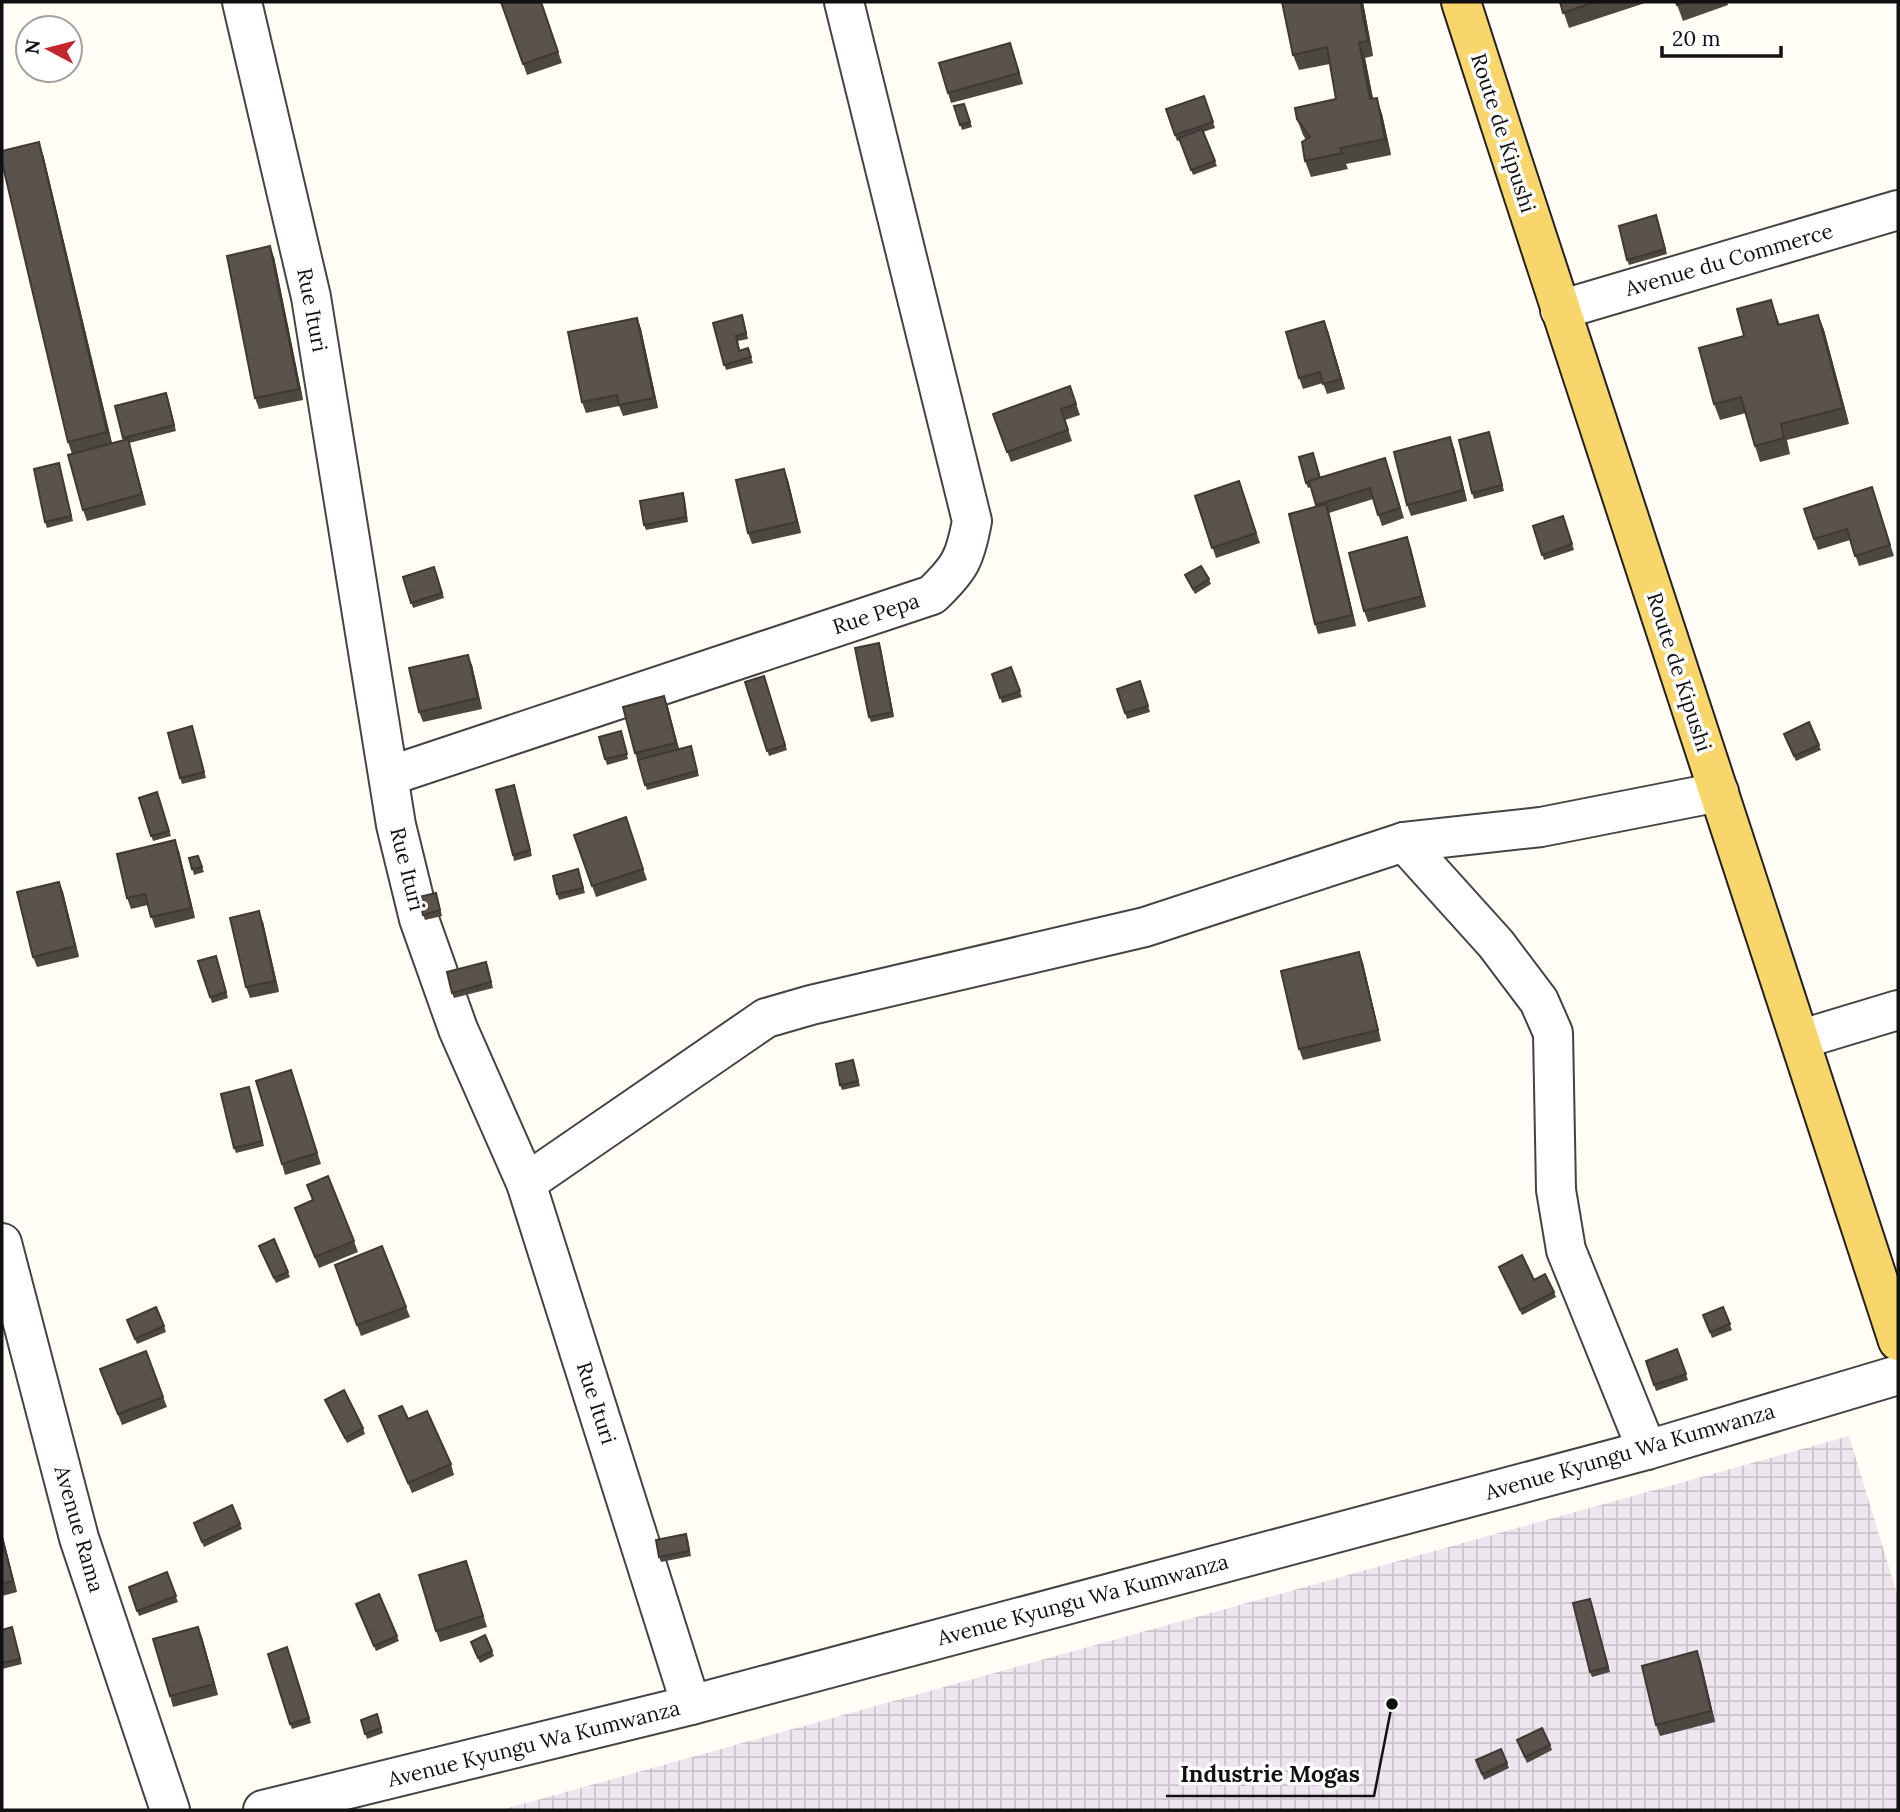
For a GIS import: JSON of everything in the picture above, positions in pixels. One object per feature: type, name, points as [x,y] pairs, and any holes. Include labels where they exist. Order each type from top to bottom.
[{"type":"main road","name":"Route de Kipushi","points":[[1461,2],[1560,310],[1802,1039],[1898,1341]]},
{"type":"street","name":"Rue Ituri","points":[[242,2],[311,297],[396,825],[419,919],[458,1029],[526,1184],[691,1705]]},
{"type":"street","name":"Rue Pepa","points":[[389,776],[932,596],[955,573],[967,552],[972,521],[844,2]]},
{"type":"street","name":"Avenue du Commerce","points":[[1560,310],[1898,210]]},
{"type":"street","points":[[526,1184],[766,1018],[811,1004],[1145,927],[1405,842],[1541,827],[1719,792]]},
{"type":"street","points":[[1405,842],[1496,944],[1539,1001],[1553,1033],[1556,1190],[1566,1250],[1647,1450]]},
{"type":"street","points":[[1802,1039],[1898,1010]]},
{"type":"street","name":"Avenue Rama","points":[[2,1243],[79,1538],[170,1810]]},
{"type":"street","name":"Avenue Kyungu Wa Kumwanza","points":[[263,1810],[691,1705],[1647,1450],[1898,1375]]},
{"type":"shaded area","points":[[1849,1436],[1898,1597],[1898,1810],[501,1810]]},
{"type":"building","points":[[501,2],[541,2],[558,52],[523,64]]},
{"type":"building","points":[[1282,2],[1360,2],[1368,41],[1359,42],[1370,99],[1377,98],[1385,139],[1340,148],[1342,153],[1305,161],[1302,142],[1310,137],[1297,119],[1295,108],[1336,99],[1327,47],[1293,55]]},
{"type":"building","points":[[1560,2],[1595,2],[1563,13]]},
{"type":"building","points":[[1010,43],[1019,73],[948,93],[939,63]]},
{"type":"building","points":[[1204,96],[1213,122],[1175,135],[1166,109]]},
{"type":"building","points":[[964,104],[970,122],[960,125],[954,106]]},
{"type":"building","points":[[1202,129],[1215,161],[1191,170],[1179,138]]},
{"type":"building","points":[[39,142],[107,432],[68,442],[2,162],[2,151]]},
{"type":"building","points":[[1656,215],[1665,249],[1627,260],[1619,226]]},
{"type":"building","points":[[270,246],[299,389],[255,398],[227,256]]},
{"type":"building","points":[[1771,300],[1778,325],[1818,315],[1843,408],[1781,424],[1784,438],[1755,446],[1741,397],[1714,404],[1699,348],[1744,336],[1737,309]]},
{"type":"building","points":[[742,315],[746,333],[736,336],[739,351],[748,348],[751,357],[724,365],[713,323]]},
{"type":"building","points":[[637,318],[654,398],[619,405],[617,395],[582,402],[568,332]]},
{"type":"building","points":[[1324,321],[1341,379],[1323,384],[1320,372],[1299,378],[1286,332]]},
{"type":"building","points":[[1070,386],[1076,404],[1061,409],[1068,430],[1007,452],[993,414]]},
{"type":"building","points":[[166,393],[174,425],[123,438],[115,406]]},
{"type":"building","points":[[1489,432],[1502,485],[1472,493],[1459,440]]},
{"type":"building","points":[[1450,437],[1463,490],[1407,505],[1394,452]]},
{"type":"building","points":[[128,439],[142,494],[83,510],[68,455]]},
{"type":"building","points":[[1313,453],[1320,478],[1306,483],[1299,457]]},
{"type":"building","points":[[1385,458],[1400,508],[1378,515],[1370,488],[1316,505],[1309,481]]},
{"type":"building","points":[[59,463],[71,516],[45,522],[34,469]]},
{"type":"building","points":[[784,469],[797,522],[748,533],[736,480]]},
{"type":"building","points":[[1239,481],[1256,533],[1212,548],[1195,496]]},
{"type":"building","points":[[1872,487],[1890,545],[1855,556],[1847,529],[1814,539],[1804,509]]},
{"type":"building","points":[[683,493],[686,517],[644,525],[640,501]]},
{"type":"building","points":[[1326,504],[1352,615],[1315,624],[1289,514]]},
{"type":"building","points":[[1563,516],[1572,544],[1542,555],[1533,526]]},
{"type":"building","points":[[1407,537],[1422,596],[1364,611],[1349,553]]},
{"type":"building","points":[[1201,566],[1209,579],[1193,589],[1185,575]]},
{"type":"building","points":[[434,567],[442,593],[411,603],[403,577]]},
{"type":"building","points":[[879,643],[892,712],[869,717],[855,648]]},
{"type":"building","points":[[468,655],[478,698],[419,712],[409,668]]},
{"type":"building","points":[[1011,667],[1020,691],[1000,698],[992,674]]},
{"type":"building","points":[[764,676],[785,745],[767,751],[745,682]]},
{"type":"building","points":[[1140,681],[1148,706],[1125,713],[1117,689]]},
{"type":"building","points":[[664,696],[676,743],[635,753],[623,707]]},
{"type":"building","points":[[1809,722],[1819,745],[1794,756],[1784,734]]},
{"type":"building","points":[[192,726],[204,772],[180,778],[168,733]]},
{"type":"building","points":[[621,731],[627,754],[605,759],[599,737]]},
{"type":"building","points":[[691,746],[697,771],[645,785],[638,760]]},
{"type":"building","points":[[514,785],[530,850],[513,855],[496,790]]},
{"type":"building","points":[[157,792],[169,831],[151,836],[139,798]]},
{"type":"building","points":[[626,817],[643,869],[592,886],[574,835]]},
{"type":"building","points":[[175,840],[191,908],[151,917],[145,894],[127,898],[117,854]]},
{"type":"building","points":[[198,856],[202,867],[192,869],[189,858]]},
{"type":"building","points":[[578,869],[583,888],[557,894],[553,876]]},
{"type":"building","points":[[59,882],[75,946],[33,957],[17,892]]},
{"type":"building","points":[[436,893],[440,910],[423,915],[419,897]]},
{"type":"building","points":[[259,911],[275,981],[246,987],[230,918]]},
{"type":"building","points":[[1359,952],[1378,1030],[1299,1049],[1281,971]]},
{"type":"building","points":[[216,956],[226,992],[210,997],[198,961]]},
{"type":"building","points":[[486,962],[491,982],[452,993],[447,972]]},
{"type":"building","points":[[853,1060],[858,1081],[840,1085],[836,1064]]},
{"type":"building","points":[[291,1070],[317,1153],[282,1164],[256,1081]]},
{"type":"building","points":[[249,1087],[262,1141],[234,1148],[221,1094]]},
{"type":"building","points":[[328,1176],[354,1241],[315,1257],[295,1208],[313,1200],[307,1185]]},
{"type":"building","points":[[274,1239],[288,1272],[274,1278],[259,1246]]},
{"type":"building","points":[[382,1246],[406,1307],[357,1325],[335,1265]]},
{"type":"building","points":[[1522,1255],[1534,1280],[1545,1274],[1554,1292],[1520,1310],[1499,1267]]},
{"type":"building","points":[[156,1307],[164,1326],[135,1339],[127,1320]]},
{"type":"building","points":[[1723,1307],[1730,1324],[1710,1332],[1703,1315]]},
{"type":"building","points":[[1677,1349],[1686,1374],[1654,1385],[1646,1361]]},
{"type":"building","points":[[146,1351],[163,1397],[118,1414],[100,1369]]},
{"type":"building","points":[[344,1390],[363,1428],[345,1438],[325,1400]]},
{"type":"building","points":[[402,1406],[408,1419],[427,1411],[451,1464],[408,1483],[379,1416]]},
{"type":"building","points":[[232,1505],[240,1524],[202,1542],[194,1523]]},
{"type":"building","points":[[686,1534],[689,1551],[659,1557],[656,1540]]},
{"type":"building","points":[[2,1537],[13,1581],[2,1584]]},
{"type":"building","points":[[466,1561],[483,1616],[436,1631],[419,1575]]},
{"type":"building","points":[[167,1572],[176,1596],[137,1611],[129,1587]]},
{"type":"building","points":[[379,1594],[397,1636],[374,1646],[356,1604]]},
{"type":"building","points":[[1590,1599],[1608,1667],[1590,1672],[1573,1603]]},
{"type":"building","points":[[12,1627],[20,1659],[2,1663],[2,1630]]},
{"type":"building","points":[[198,1627],[214,1684],[170,1696],[153,1639]]},
{"type":"building","points":[[485,1635],[492,1651],[478,1658],[471,1642]]},
{"type":"building","points":[[287,1647],[309,1718],[290,1724],[268,1654]]},
{"type":"building","points":[[1697,1651],[1711,1711],[1656,1725],[1642,1666]]},
{"type":"building","points":[[377,1714],[381,1728],[365,1734],[361,1720]]},
{"type":"building","points":[[1542,1728],[1550,1745],[1525,1757],[1517,1740]]},
{"type":"building","points":[[1501,1749],[1507,1763],[1482,1774],[1476,1760]]},
{"type":"place","name":"Industrie Mogas","points":[[1392,1704]]}]
